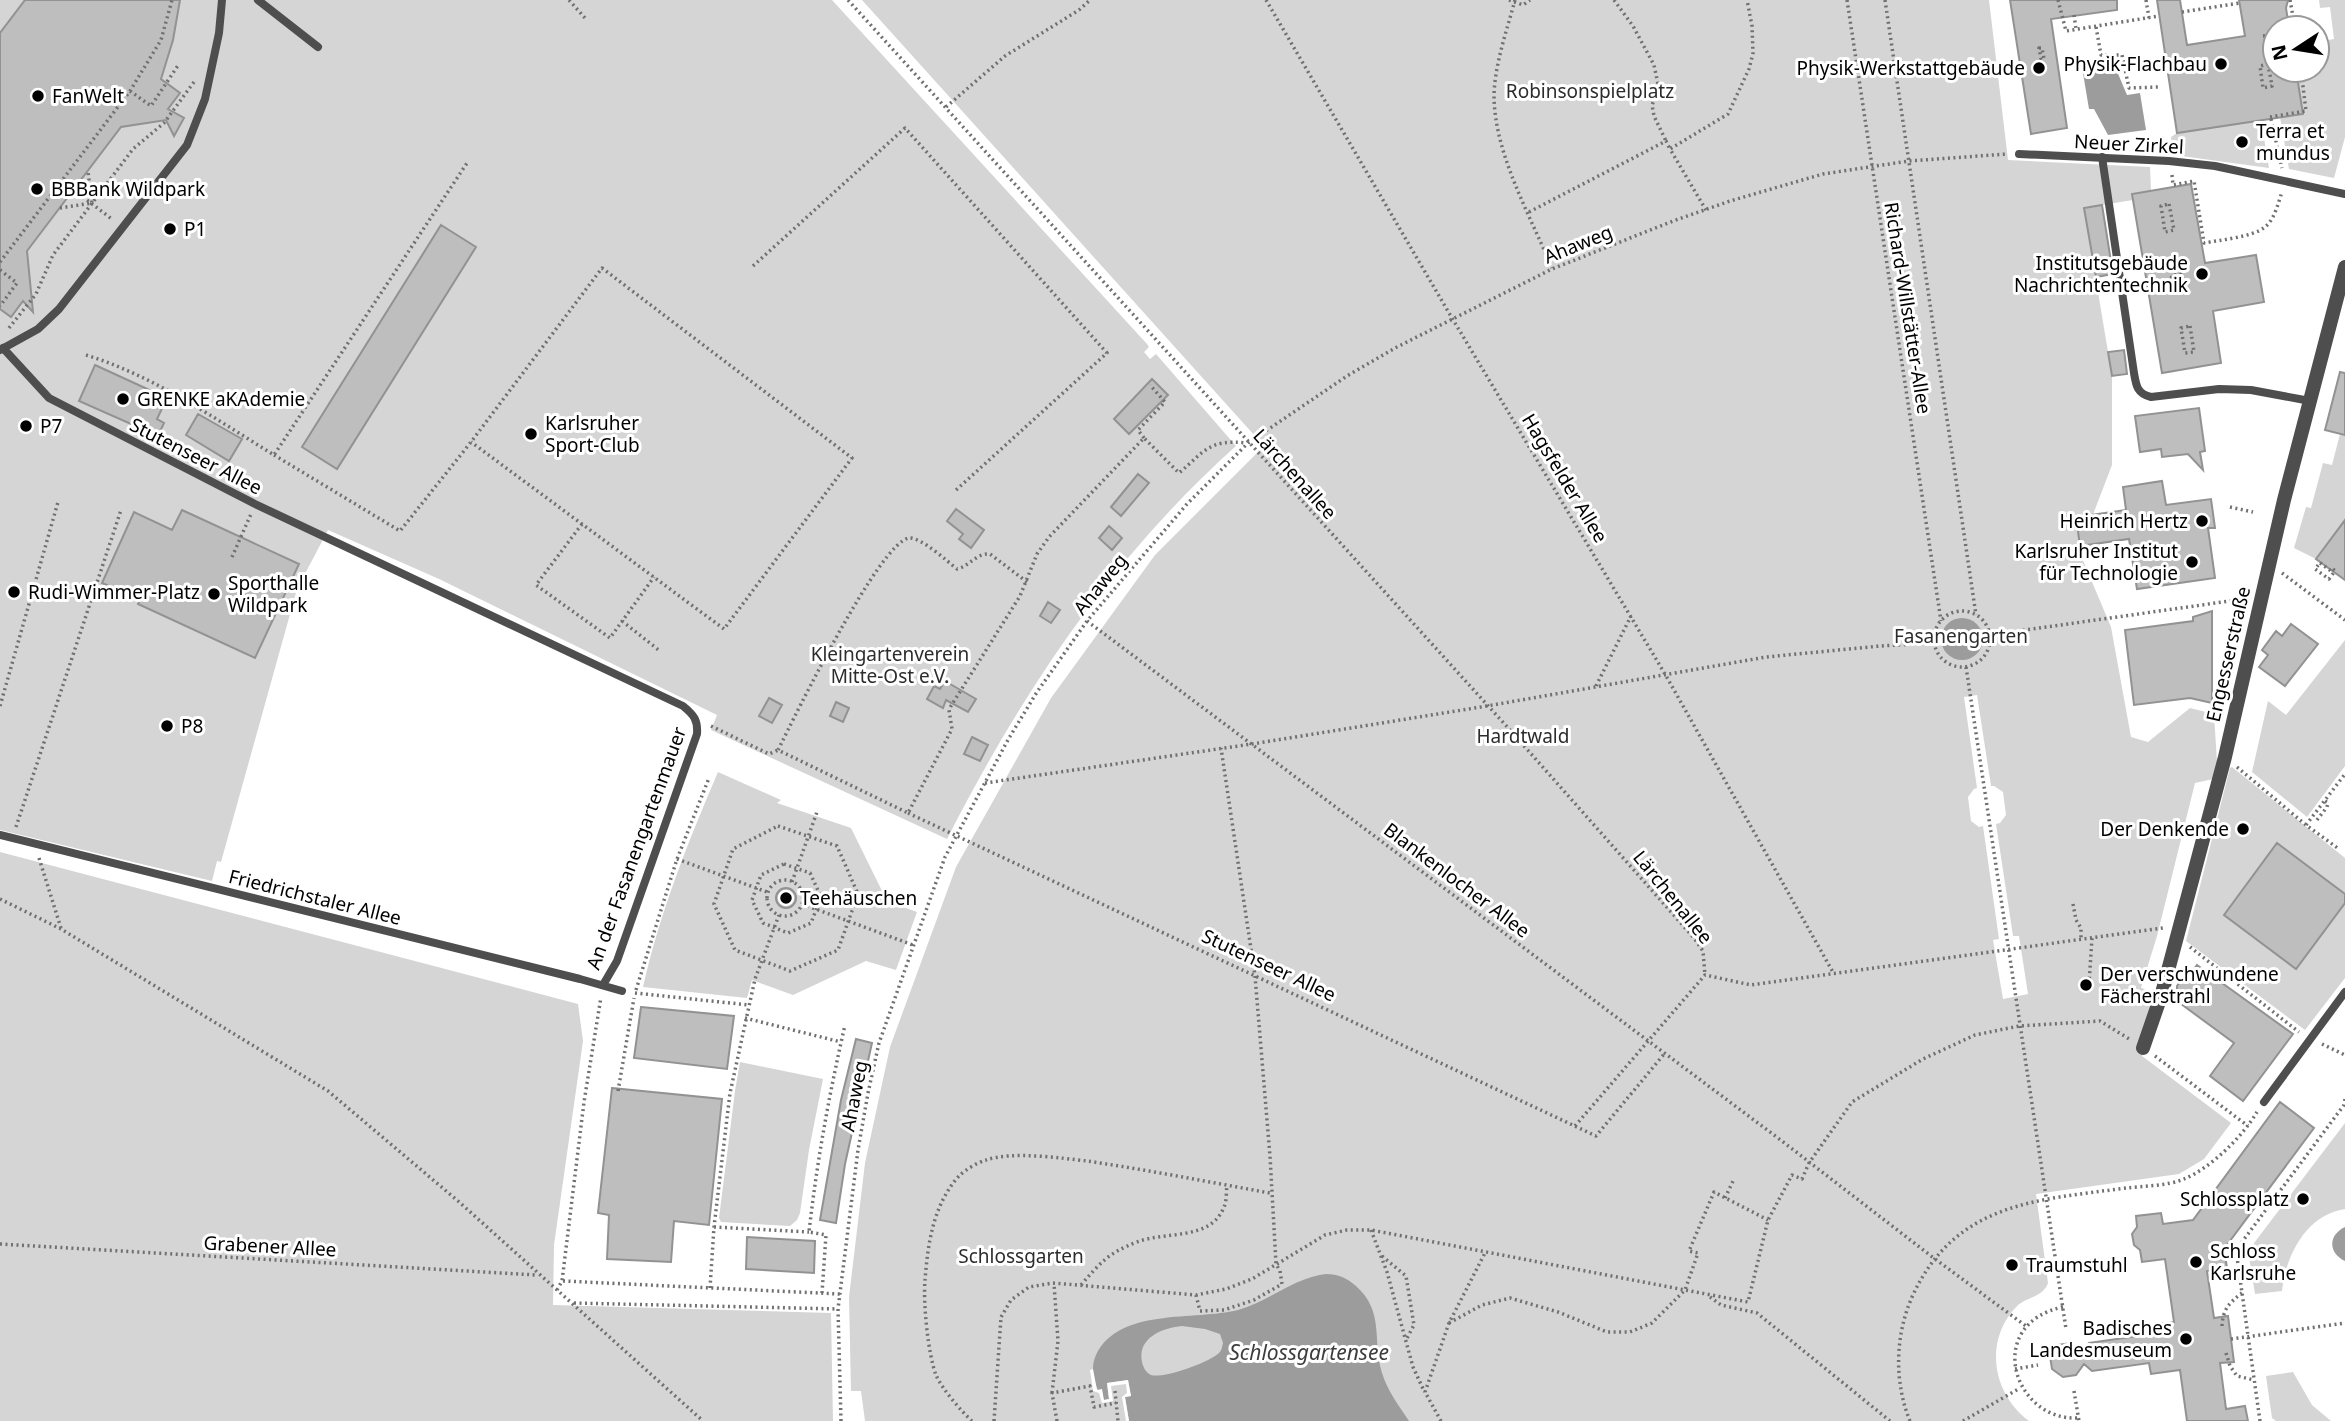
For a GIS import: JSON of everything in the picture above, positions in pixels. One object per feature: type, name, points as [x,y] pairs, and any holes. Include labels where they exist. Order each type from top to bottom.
[{"type":"street","name":"Engesserstraße","points":[[2143,1048],[2178,937],[2225,757],[2260,597],[2345,267]]},
{"type":"lane","points":[[2,349],[38,329],[60,309],[187,145],[205,99],[219,33],[222,0]]},
{"type":"lane","points":[[258,0],[318,47]]},
{"type":"lane","name":"Neuer Zirkel","points":[[2019,154],[2169,161],[2216,166],[2345,194]]},
{"type":"lane","points":[[2102,157],[2134,373],[2137,389],[2141,394],[2151,397],[2219,388],[2241,389],[2309,401]]},
{"type":"lane","name":"Stutenseer Allee","points":[[2,349],[48,398],[255,504],[683,706],[698,722]]},
{"type":"lane","name":"An der Fasanengartenmauer","points":[[603,985],[617,961],[697,734],[698,722]]},
{"type":"lane","name":"Friedrichstaler Allee","points":[[0,835],[622,991]]},
{"type":"lane","points":[[2264,1102],[2345,992]]},
{"type":"path","points":[[0,262],[130,90],[161,40],[172,0]]},
{"type":"path","points":[[569,0],[585,18]]},
{"type":"path","name":"Lärchenallee","points":[[848,0],[1488,706],[1694,938],[1703,951],[1705,975]]},
{"type":"path","points":[[946,108],[1005,56],[1079,10],[1090,0]]},
{"type":"path","name":"Hagsfelder Allee","points":[[1266,0],[1665,674],[1835,974]]},
{"type":"path","points":[[1509,0],[1523,5],[1530,0]]},
{"type":"path","points":[[1614,0],[1633,26],[1654,65],[1659,89],[1652,105],[1670,149],[1706,210]]},
{"type":"path","points":[[1670,149],[1728,114],[1749,69],[1753,53],[1747,0]]},
{"type":"path","name":"Richard-Willstätter-Allee","points":[[1847,0],[1941,621]]},
{"type":"path","name":"Richard-Willstätter-Allee","points":[[1885,0],[1976,615]]},
{"type":"path","points":[[2058,0],[2066,31],[2159,16]]},
{"type":"path","points":[[2146,0],[2148,18]]},
{"type":"path","points":[[1515,1],[1496,77],[1495,113],[1506,160],[1552,269]]},
{"type":"path","points":[[2182,12],[2240,3]]},
{"type":"path","points":[[2074,15],[2076,29]]},
{"type":"path","points":[[2096,26],[2101,55],[2122,55],[2129,88],[2159,87]]},
{"type":"path","points":[[130,90],[151,106],[179,64]]},
{"type":"path","points":[[2268,65],[2272,86],[2263,88],[2260,66],[2268,65]]},
{"type":"path","points":[[7,331],[36,294],[53,255],[133,149],[164,123],[199,74]]},
{"type":"path","points":[[2169,161],[2173,184],[2194,181],[2204,243],[2264,228],[2275,213],[2286,180],[2270,118],[2306,111],[2303,84]]},
{"type":"path","points":[[753,266],[905,128],[997,230],[1107,353],[955,491]]},
{"type":"path","points":[[1529,212],[1666,141]]},
{"type":"path","points":[[1909,160],[2019,154]]},
{"type":"path","name":"Ahaweg","points":[[841,1421],[838,1309],[858,1150],[877,1051],[913,945],[956,835],[1037,692],[1087,621],[1153,542],[1248,443],[1347,376],[1452,318],[1552,269],[1706,210],[1823,174],[1909,160]]},
{"type":"path","points":[[274,455],[467,163]]},
{"type":"path","points":[[88,172],[92,203]]},
{"type":"path","points":[[74,190],[123,228]]},
{"type":"path","points":[[61,208],[92,203]]},
{"type":"path","points":[[2169,204],[2174,230],[2165,232],[2161,206],[2169,204]]},
{"type":"path","points":[[86,355],[106,361],[181,398],[400,531],[602,268],[852,458],[724,629],[471,442]]},
{"type":"path","points":[[0,270],[17,283],[0,306]]},
{"type":"path","points":[[2190,326],[2194,352],[2185,353],[2181,328],[2190,326]]},
{"type":"path","points":[[1150,384],[1165,402],[1138,430],[1179,473],[1210,446],[1226,441],[1248,443]]},
{"type":"path","points":[[908,813],[952,729],[949,710],[1020,596],[1037,554],[1049,537],[1144,438]]},
{"type":"path","points":[[0,706],[58,502]]},
{"type":"path","points":[[232,556],[255,504]]},
{"type":"path","points":[[2230,507],[2253,512]]},
{"type":"path","points":[[12,838],[121,510]]},
{"type":"path","points":[[582,524],[536,584],[610,638],[654,578]]},
{"type":"path","points":[[778,750],[831,645],[887,554],[900,541],[912,538],[919,541],[957,569],[982,554],[990,554],[1027,582]]},
{"type":"path","points":[[2320,563],[2335,571],[2329,579],[2315,569],[2320,563]]},
{"type":"path","points":[[2269,564],[2345,620]]},
{"type":"path","points":[[1990,635],[2260,597]]},
{"type":"path","points":[[1957,611],[1976,615],[1987,625],[1990,635],[1985,656],[1966,667],[1947,663],[1937,652],[1934,643],[1941,621],[1957,611]]},
{"type":"path","points":[[1596,687],[1631,617]]},
{"type":"path","points":[[622,621],[660,651]]},
{"type":"path","name":"Blankenlocher Allee","points":[[1087,621],[2026,1326]]},
{"type":"path","points":[[984,783],[1488,706],[1766,657],[1934,643]]},
{"type":"path","points":[[1966,667],[2066,1329]]},
{"type":"path","name":"Stutenseer Allee","points":[[698,722],[769,754],[778,750],[1575,1126]]},
{"type":"path","points":[[1196,1295],[1200,1311],[1224,1310],[1254,1300],[1282,1284],[1276,1264],[1255,976],[1221,748]]},
{"type":"path","points":[[2225,757],[2339,849]]},
{"type":"path","points":[[2306,825],[2345,774]]},
{"type":"path","points":[[618,1091],[635,993],[644,959],[677,859],[709,778]]},
{"type":"path","points":[[2317,820],[2327,807],[2328,803],[2325,801]]},
{"type":"path","points":[[792,882],[817,812]]},
{"type":"path","points":[[778,826],[808,836],[836,846],[858,894],[838,950],[790,971],[735,950],[714,904],[733,849],[778,826]]},
{"type":"path","points":[[34,843],[61,929]]},
{"type":"path","points":[[677,859],[768,892]]},
{"type":"path","points":[[784,864],[810,873],[821,897],[811,923],[788,933],[762,923],[752,900],[756,888],[761,875],[784,864]]},
{"type":"path","points":[[784,879],[792,882],[799,884],[804,896],[799,911],[786,917],[772,912],[766,898],[771,884],[784,879]]},
{"type":"path","points":[[0,899],[61,929],[328,1091],[458,1201],[703,1421]]},
{"type":"path","points":[[802,904],[913,945]]},
{"type":"path","points":[[2073,904],[2076,920],[2081,928],[2081,938]]},
{"type":"path","points":[[710,1289],[714,1227],[730,1093],[745,1018],[779,915]]},
{"type":"path","points":[[1665,1054],[1596,1136],[1575,1126],[1705,975],[1751,985],[2162,927],[2302,1034]]},
{"type":"path","points":[[2089,984],[2092,937]]},
{"type":"path","points":[[557,1290],[562,1281],[584,1102],[603,985]]},
{"type":"path","points":[[635,993],[749,1005]]},
{"type":"path","points":[[745,1018],[841,1042]]},
{"type":"path","points":[[809,1232],[828,1098],[845,1026]]},
{"type":"path","points":[[994,1421],[1001,1317],[1011,1300],[1029,1287],[1054,1283],[1196,1295],[1226,1289],[1252,1279],[1325,1235],[1347,1230],[1371,1230],[1748,1302],[1768,1220],[1792,1175],[1801,1179],[1809,1163],[1852,1102],[1923,1059],[1975,1035],[2019,1026]]},
{"type":"path","points":[[2260,1421],[2236,1250],[2344,1105],[2345,1099]]},
{"type":"path","points":[[1910,1421],[1900,1383],[1899,1359],[1905,1318],[1917,1287],[1935,1259],[1963,1232],[1986,1217],[2010,1207],[2045,1199],[2183,1180],[2207,1166],[2248,1126],[2258,1110]]},
{"type":"path","points":[[972,1421],[936,1376],[928,1337],[924,1289],[929,1240],[942,1199],[961,1174],[986,1160],[1059,1157],[1149,1170],[1271,1193]]},
{"type":"path","points":[[1725,1198],[1734,1179]]},
{"type":"path","points":[[1081,1285],[1105,1257],[1138,1241],[1192,1233],[1213,1224],[1225,1206],[1227,1185]]},
{"type":"path","points":[[1449,1323],[1482,1305],[1510,1298],[1558,1312],[1607,1332],[1630,1332],[1652,1323],[1685,1290],[1698,1253],[1689,1251],[1714,1192],[1768,1220]]},
{"type":"path","points":[[714,1227],[826,1235],[822,1293]]},
{"type":"path","points":[[1371,1230],[1381,1255],[1413,1367],[1441,1421]]},
{"type":"path","name":"Grabener Allee","points":[[0,1244],[538,1275]]},
{"type":"path","points":[[1425,1392],[1449,1323],[1486,1251]]},
{"type":"path","points":[[1381,1255],[1406,1276],[1414,1325],[1406,1342]]},
{"type":"path","points":[[562,1281],[840,1294]]},
{"type":"path","points":[[1054,1283],[1058,1342],[1052,1393],[1057,1421]]},
{"type":"path","points":[[2222,1326],[2222,1314],[2228,1303],[2242,1293]]},
{"type":"path","points":[[1707,1294],[1721,1305],[1758,1313],[1890,1421]]},
{"type":"path","points":[[573,1303],[838,1309]]},
{"type":"path","points":[[2063,1307],[2043,1312],[2026,1326],[2016,1346],[2015,1368],[2020,1388],[2028,1399],[2045,1413],[2078,1420],[2074,1391]]},
{"type":"path","points":[[2231,1339],[2345,1323]]},
{"type":"path","points":[[2226,1353],[2237,1376],[2254,1380]]},
{"type":"path","points":[[2015,1368],[2038,1365]]},
{"type":"path","points":[[1052,1393],[1090,1386],[1094,1407],[1116,1404]]},
{"type":"path","points":[[1963,1421],[2020,1388]]},
{"type":"path","points":[[1115,1391],[1118,1421]]},
{"type":"green space","name":"Karlsruher Sport-Club","points":[[0,0],[832,0],[1147,344],[1149,347],[1144,352],[1150,359],[1156,354],[1236,446],[1149,534],[1073,629],[1006,731],[947,839],[711,730],[717,715],[439,579],[328,530],[297,589],[221,862],[217,861],[212,881],[0,830]]},
{"type":"green space","name":"Hardtwald","points":[[862,0],[1989,0],[2008,160],[2150,167],[2151,191],[2132,194],[2133,200],[2084,208],[2112,376],[2112,465],[2079,551],[2111,627],[2131,737],[2148,742],[2190,708],[2214,714],[2217,762],[2213,779],[2195,783],[2157,936],[2141,988],[2168,995],[2142,1056],[2231,1123],[2204,1159],[2179,1174],[2036,1194],[2048,1283],[2039,1294],[2018,1305],[2007,1319],[1996,1350],[2000,1381],[2016,1410],[2029,1421],[865,1421],[861,1391],[851,1391],[849,1297],[865,1163],[890,1047],[956,867],[1051,698],[1155,555],[1264,446]],"holes":[[[1977,695],[1991,786],[2003,792],[2006,815],[1996,824],[2013,936],[2019,936],[2028,994],[2003,999],[1993,940],[1999,939],[1983,826],[1979,827],[1971,821],[1968,797],[1977,788],[1964,697]]]},
{"type":"green space","points":[[2319,0],[2345,0],[2345,137],[2334,178],[2289,169],[2280,117],[2291,84],[2331,84],[2331,40],[2334,39],[2330,7],[2320,8]]},
{"type":"green space","points":[[2261,120],[2269,168],[2174,155],[2171,137],[2177,133]]},
{"type":"green space","points":[[2340,434],[2345,435],[2345,523],[2318,560],[2294,548],[2306,507],[2311,508],[2323,463],[2332,465]]},
{"type":"green space","points":[[2345,640],[2345,766],[2307,817],[2252,772],[2268,701],[2286,715]]},
{"type":"green space","points":[[2232,767],[2345,858],[2345,894],[2277,843],[2224,915],[2296,969],[2345,903],[2345,978],[2305,1030],[2186,941]]},
{"type":"green space","points":[[718,772],[781,800],[777,803],[851,828],[887,901],[917,912],[896,970],[866,961],[793,995],[752,980],[747,998],[643,987],[676,878]]},
{"type":"green space","points":[[0,852],[578,1004],[583,1041],[554,1245],[553,1305],[831,1313],[833,1421],[0,1421]]},
{"type":"green space","points":[[740,1062],[823,1079],[800,1213],[790,1226],[721,1222],[719,1218]]},
{"type":"green space","points":[[2345,1123],[2345,1209],[2319,1219],[2300,1239],[2288,1264],[2282,1291],[2255,1294],[2248,1251]]},
{"type":"green space","points":[[2293,1372],[2312,1405],[2331,1421],[2276,1421],[2272,1418],[2266,1376]]},
{"type":"water","points":[[2116,69],[2127,95],[2140,93],[2146,130],[2108,135],[2094,109],[2089,109],[2083,73]]},
{"type":"water","points":[[1962,618],[1977,624],[1983,639],[1977,654],[1962,660],[1947,654],[1941,639],[1947,624]]},
{"type":"water","points":[[2345,1227],[2345,1261],[2335,1253],[2332,1244],[2335,1235]]},
{"type":"water","name":"Schlossgartensee","points":[[1326,1274],[1342,1277],[1353,1283],[1365,1296],[1374,1316],[1379,1361],[1384,1379],[1409,1421],[1129,1421],[1125,1397],[1131,1396],[1128,1380],[1107,1383],[1109,1399],[1104,1400],[1101,1395],[1094,1379],[1094,1361],[1107,1340],[1122,1329],[1160,1319],[1238,1310],[1314,1276]],"holes":[[[1182,1326],[1220,1334],[1223,1343],[1221,1351],[1214,1357],[1166,1375],[1151,1375],[1145,1370],[1141,1354],[1143,1347],[1153,1336]]]},
{"type":"pier","points":[[1093,1369],[1097,1390],[1102,1389],[1104,1400],[1109,1399],[1107,1383],[1128,1380],[1131,1396],[1125,1397],[1129,1421],[1126,1421],[1122,1397],[1127,1393],[1126,1384],[1111,1386],[1113,1401],[1102,1403],[1099,1393],[1093,1391],[1090,1370]]},
{"type":"building","name":"BBBank Wildpark","points":[[25,0],[180,0],[173,40],[161,79],[180,93],[168,109],[184,118],[174,136],[166,120],[121,127],[27,251],[33,312],[23,301],[11,317],[0,309],[0,33]]},
{"type":"building","name":"Physik-Werkstattgebäude","points":[[2010,0],[2117,0],[2117,10],[2051,19],[2067,128],[2031,134]]},
{"type":"building","name":"Physik-Flachbau","points":[[2157,0],[2180,0],[2187,45],[2245,36],[2239,0],[2288,0],[2287,14],[2261,14],[2261,84],[2298,84],[2303,114],[2177,133]]},
{"type":"building","name":"Institutsgebäude Nachrichtentechnik","points":[[2191,184],[2205,263],[2256,255],[2264,302],[2213,311],[2221,363],[2162,373],[2132,194]]},
{"type":"building","points":[[2102,205],[2113,274],[2096,277],[2084,208]]},
{"type":"building","points":[[441,225],[476,247],[337,469],[302,447]]},
{"type":"building","points":[[2124,350],[2127,374],[2112,376],[2108,352]]},
{"type":"building","name":"GRENKE aKAdemie","points":[[95,365],[167,398],[157,419],[164,423],[158,436],[79,401]]},
{"type":"building","points":[[2340,372],[2345,373],[2345,435],[2325,430]]},
{"type":"building","points":[[1152,379],[1168,395],[1129,434],[1114,419]]},
{"type":"building","points":[[2199,408],[2205,451],[2200,452],[2203,470],[2188,454],[2162,457],[2161,449],[2140,452],[2135,416]]},
{"type":"building","points":[[198,414],[242,439],[229,461],[186,435]]},
{"type":"building","points":[[1138,474],[1149,483],[1121,516],[1111,507]]},
{"type":"building","points":[[2162,481],[2166,505],[2211,499],[2215,528],[2208,528],[2215,578],[2137,589],[2129,539],[2080,546],[2076,517],[2126,510],[2123,487]]},
{"type":"building","points":[[956,509],[984,530],[971,548],[959,539],[963,534],[947,521]]},
{"type":"building","name":"Sporthalle Wildpark","points":[[182,510],[299,564],[255,658],[138,604],[140,600],[102,583],[134,512],[172,530]]},
{"type":"building","points":[[2345,520],[2345,580],[2316,559]]},
{"type":"building","points":[[1109,526],[1122,538],[1112,550],[1099,538]]},
{"type":"building","points":[[1048,602],[1060,610],[1051,623],[1040,616]]},
{"type":"building","points":[[2212,611],[2212,703],[2190,698],[2134,705],[2125,630],[2193,621],[2193,617]]},
{"type":"building","points":[[2291,624],[2318,644],[2285,686],[2259,667],[2268,655],[2262,650],[2276,631],[2282,636]]},
{"type":"building","points":[[945,681],[976,699],[968,712],[946,700],[943,708],[927,699],[934,686],[940,689]]},
{"type":"building","points":[[769,698],[782,705],[772,723],[759,716]]},
{"type":"building","points":[[836,702],[849,708],[843,722],[830,716]]},
{"type":"building","points":[[972,737],[988,745],[980,761],[964,754]]},
{"type":"building","points":[[2277,843],[2345,894],[2345,903],[2296,969],[2224,915]]},
{"type":"building","name":"Teehäuschen","points":[[782,888],[790,888],[796,898],[790,908],[782,908],[776,902],[776,894]]},
{"type":"building","points":[[2197,965],[2293,1034],[2243,1101],[2210,1076],[2234,1043],[2173,998],[2177,986],[2188,970]]},
{"type":"building","points":[[641,1007],[734,1016],[727,1069],[634,1058]]},
{"type":"building","points":[[856,1039],[872,1043],[845,1164],[836,1223],[820,1220],[841,1100]]},
{"type":"building","points":[[612,1088],[722,1099],[709,1225],[674,1221],[671,1262],[607,1259],[609,1215],[598,1213]]},
{"type":"building","name":"Schloss Karlsruhe","points":[[2280,1102],[2314,1128],[2224,1249],[2227,1268],[2207,1271],[2214,1318],[2228,1316],[2234,1362],[2220,1363],[2226,1409],[2245,1406],[2248,1421],[2187,1421],[2180,1370],[2151,1374],[2149,1363],[2092,1371],[2084,1364],[2076,1375],[2063,1377],[2052,1369],[2050,1356],[2058,1345],[2071,1343],[2082,1351],[2089,1343],[2145,1335],[2144,1326],[2174,1322],[2165,1259],[2142,1262],[2140,1250],[2134,1245],[2132,1234],[2137,1227],[2136,1216],[2161,1213],[2163,1224],[2193,1220]]},
{"type":"building","points":[[747,1237],[815,1241],[814,1273],[746,1269]]},
{"type":"place","name":"Physik-Flachbau","points":[[2221,64]]},
{"type":"place","name":"Physik-Werkstattgebäude","points":[[2039,68]]},
{"type":"place","name":"FanWelt","points":[[38,96]]},
{"type":"place","name":"Terra et mundus","points":[[2242,142]]},
{"type":"place","name":"BBBank Wildpark","points":[[37,189]]},
{"type":"place","name":"P1","points":[[170,229]]},
{"type":"place","name":"Institutsgebäude Nachrichtentechnik","points":[[2202,274]]},
{"type":"place","name":"GRENKE aKAdemie","points":[[123,399]]},
{"type":"place","name":"P7","points":[[26,426]]},
{"type":"place","name":"Karlsruher Sport-Club","points":[[531,434]]},
{"type":"place","name":"Heinrich Hertz","points":[[2202,521]]},
{"type":"place","name":"Karlsruher Institut für Technologie","points":[[2192,562]]},
{"type":"place","name":"Rudi-Wimmer-Platz","points":[[14,592]]},
{"type":"place","name":"Sporthalle Wildpark","points":[[214,594]]},
{"type":"place","name":"P8","points":[[167,726]]},
{"type":"place","name":"Der Denkende","points":[[2243,829]]},
{"type":"place","name":"Teehäuschen","points":[[786,898]]},
{"type":"place","name":"Der verschwundene Fächerstrahl","points":[[2086,985]]},
{"type":"place","name":"Schlossplatz","points":[[2303,1199]]},
{"type":"place","name":"Schloss Karlsruhe","points":[[2196,1262]]},
{"type":"place","name":"Traumstuhl","points":[[2012,1265]]},
{"type":"place","name":"Badisches Landesmuseum","points":[[2186,1339]]},
{"type":"park label","name":"Robinsonspielplatz","points":[[1590,91]]},
{"type":"park label","name":"Fasanengarten","points":[[1961,636]]},
{"type":"park label","name":"Kleingartenverein Mitte-Ost e.V.","points":[[890,665]]},
{"type":"park label","name":"Schlossgarten","points":[[1021,1256]]}]
